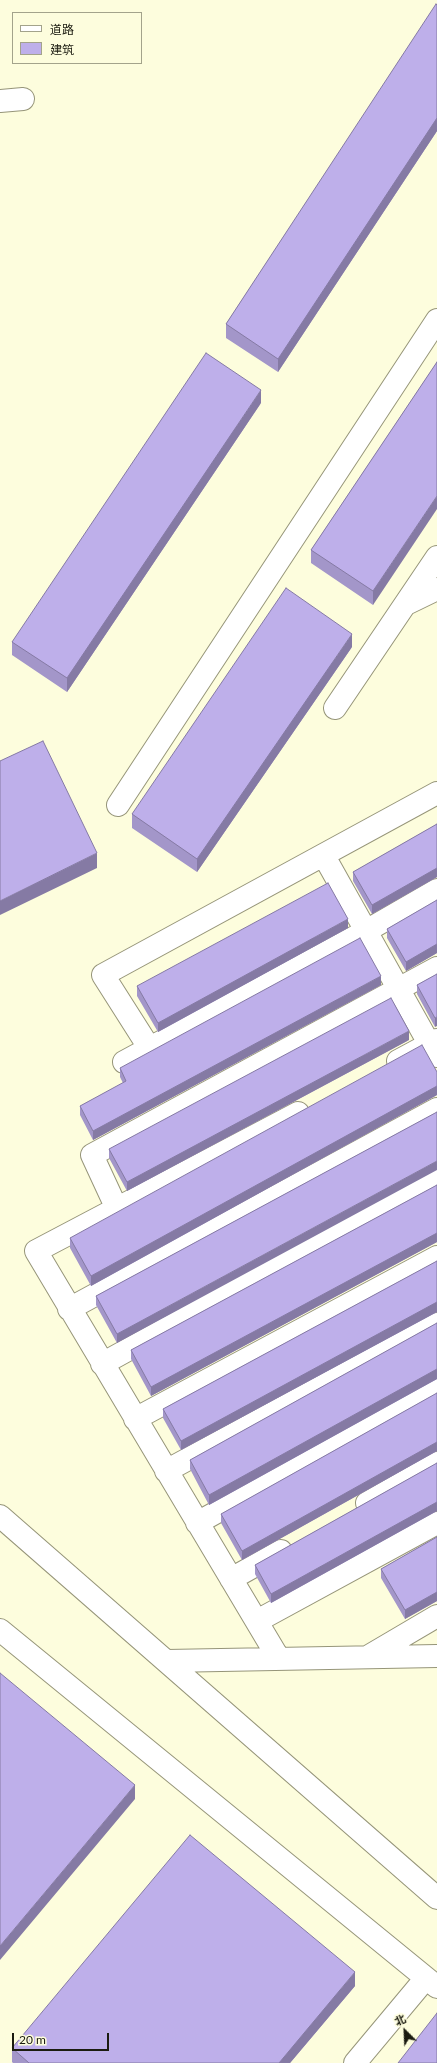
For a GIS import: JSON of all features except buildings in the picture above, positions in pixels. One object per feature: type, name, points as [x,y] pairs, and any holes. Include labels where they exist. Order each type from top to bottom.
[{"type":"street","points":[[0,101],[23,99]]},
{"type":"street","points":[[118,805],[437,320]]},
{"type":"street","points":[[335,708],[437,556]]},
{"type":"street","points":[[404,605],[437,589]]},
{"type":"street","points":[[150,1049],[103,975],[324,856],[437,793]]},
{"type":"street","points":[[324,856],[399,989],[435,1047],[381,1070]]},
{"type":"street","points":[[124,1062],[366,931],[437,890]]},
{"type":"street","points":[[118,1209],[92,1156],[437,968]]},
{"type":"street","points":[[279,1659],[69,1309],[36,1251],[319,1103]]},
{"type":"street","points":[[69,1309],[437,1109]]},
{"type":"street","points":[[102,1364],[437,1179]]},
{"type":"street","points":[[135,1419],[437,1257]]},
{"type":"street","points":[[166,1471],[437,1324]]},
{"type":"street","points":[[197,1523],[437,1390]]},
{"type":"street","points":[[348,1513],[437,1463]]},
{"type":"street","points":[[0,1516],[437,1898]]},
{"type":"street","points":[[257,1622],[437,1523]]},
{"type":"street","points":[[231,1579],[300,1540]]},
{"type":"street","points":[[368,1657],[437,1616]]},
{"type":"street","points":[[0,1630],[432,1982],[355,2063]]},
{"type":"street","points":[[167,1662],[437,1656]]}]
